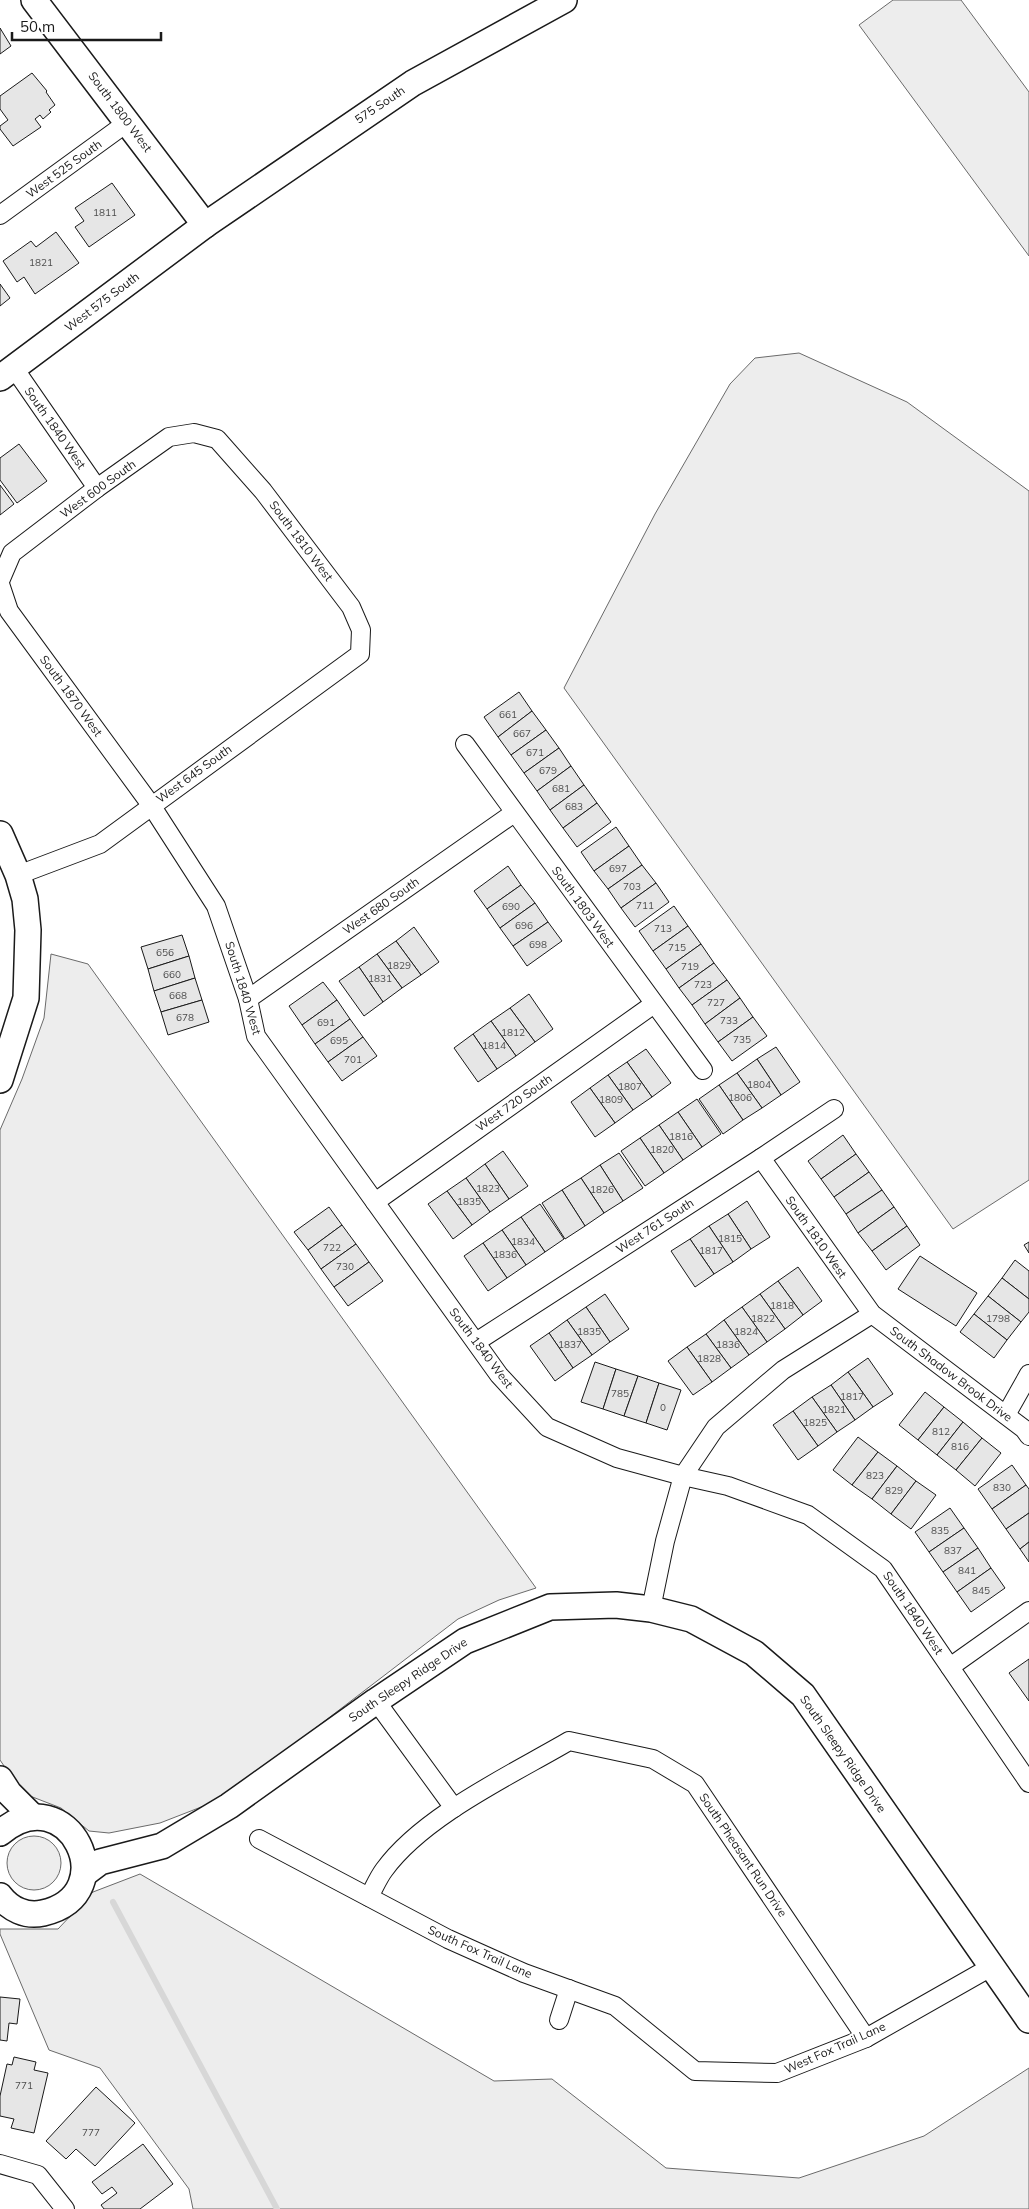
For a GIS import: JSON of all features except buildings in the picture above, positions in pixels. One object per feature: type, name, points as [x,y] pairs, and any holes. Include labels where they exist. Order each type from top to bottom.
[{"type":"street","name":"South 1800 West","points":[[34,0],[205,225]]},
{"type":"street","name":"575 South","points":[[205,225],[413,83],[564,0]]},
{"type":"street","name":"West 525 South","points":[[0,214],[128,122]]},
{"type":"street","name":"West 575 South","points":[[7,373],[205,225]]},
{"type":"street","name":"South 1840 West","points":[[7,373],[97,488]]},
{"type":"street","name":"West 600 South","points":[[0,582],[12,553],[97,488],[170,438],[194,433],[217,439]]},
{"type":"street","name":"South 1810 West","points":[[217,439],[263,491],[350,607],[361,630],[360,654]]},
{"type":"street","name":"South 1870 West","points":[[0,582],[9,611],[151,805]]},
{"type":"street","name":"West 645 South","points":[[18,875],[100,844],[360,654]]},
{"type":"street","name":"South 1803 West","points":[[465,744],[703,1070]]},
{"type":"street","name":"South 1840 West","points":[[151,805],[216,906],[248,999],[256,1036],[499,1375],[547,1427],[618,1458],[682,1476],[728,1486],[808,1515],[883,1568],[1029,1783]]},
{"type":"street","name":"West 680 South","points":[[248,999],[514,813]]},
{"type":"street","points":[[0,834],[18,875],[25,899],[28,930],[26,998],[0,1080]]},
{"type":"street","name":"West 720 South","points":[[375,1202],[654,1004]]},
{"type":"street","name":"West 761 South","points":[[476,1342],[834,1109]]},
{"type":"street","name":"South 1810 West","points":[[761,1158],[872,1314]]},
{"type":"street","points":[[652,1609],[665,1541],[682,1476],[716,1427],[783,1370],[872,1314]]},
{"type":"street","name":"South Shadow Brook Drive","points":[[872,1314],[1006,1415],[1024,1429],[1029,1436]]},
{"type":"street","points":[[1006,1415],[1029,1374]]},
{"type":"street","name":"South Sleepy Ridge Drive","points":[[84,1874],[100,1862],[162,1846],[189,1828],[229,1806],[376,1701],[465,1641],[550,1607],[616,1605],[652,1609],[690,1619],[754,1653],[803,1696],[1029,2020]]},
{"type":"street","points":[[950,1667],[1029,1611]]},
{"type":"street","points":[[369,1897],[384,1870],[408,1844],[454,1808],[376,1701]]},
{"type":"street","name":"South Pheasant Run Drive","points":[[454,1808],[569,1741],[653,1759],[695,1784],[866,2038]]},
{"type":"street","points":[[0,1779],[9,1793],[33,1817]]},
{"type":"street","points":[[0,1833],[11,1824],[33,1817],[50,1819],[65,1826],[78,1842],[84,1860],[84,1874],[78,1890],[67,1903],[57,1910],[41,1914],[24,1913],[6,1908]]},
{"type":"street","name":"South Sleepy Ridge Drive","points":[[78,1842],[108,1843],[189,1828]]},
{"type":"street","name":"South Fox Trail Lane","points":[[259,1839],[448,1939],[524,1973],[615,2006],[695,2071]]},
{"type":"street","name":"West Fox Trail Lane","points":[[695,2071],[777,2073],[866,2038],[991,1968]]},
{"type":"street","points":[[559,2020],[569,1988]]},
{"type":"street","points":[[0,2164],[38,2175],[65,2209]]},
{"type":"shaded area","points":[[893,0],[961,0],[1029,92],[1029,256],[859,25]]},
{"type":"shaded area","points":[[799,353],[907,402],[1029,491],[1029,1180],[953,1229],[564,688],[655,514],[730,384],[755,358]]},
{"type":"shaded area","points":[[51,954],[88,964],[536,1588],[499,1600],[458,1619],[279,1756],[214,1802],[160,1823],[109,1833],[89,1831],[61,1808],[30,1796],[17,1785],[0,1760],[0,1130],[22,1079],[44,1018]]},
{"type":"shaded area","points":[[29,1836],[39,1836],[49,1840],[57,1848],[61,1863],[57,1878],[49,1886],[39,1890],[29,1890],[19,1886],[11,1878],[7,1868],[7,1858],[11,1848],[19,1840]]},
{"type":"shaded area","points":[[140,1874],[494,2081],[552,2079],[666,2168],[799,2178],[924,2136],[1029,2068],[1029,2209],[193,2209],[189,2189],[100,2068],[49,2050],[0,1934],[0,1929],[58,1929],[93,1892]]},
{"type":"waterway","points":[[113,1902],[277,2209]]}]
